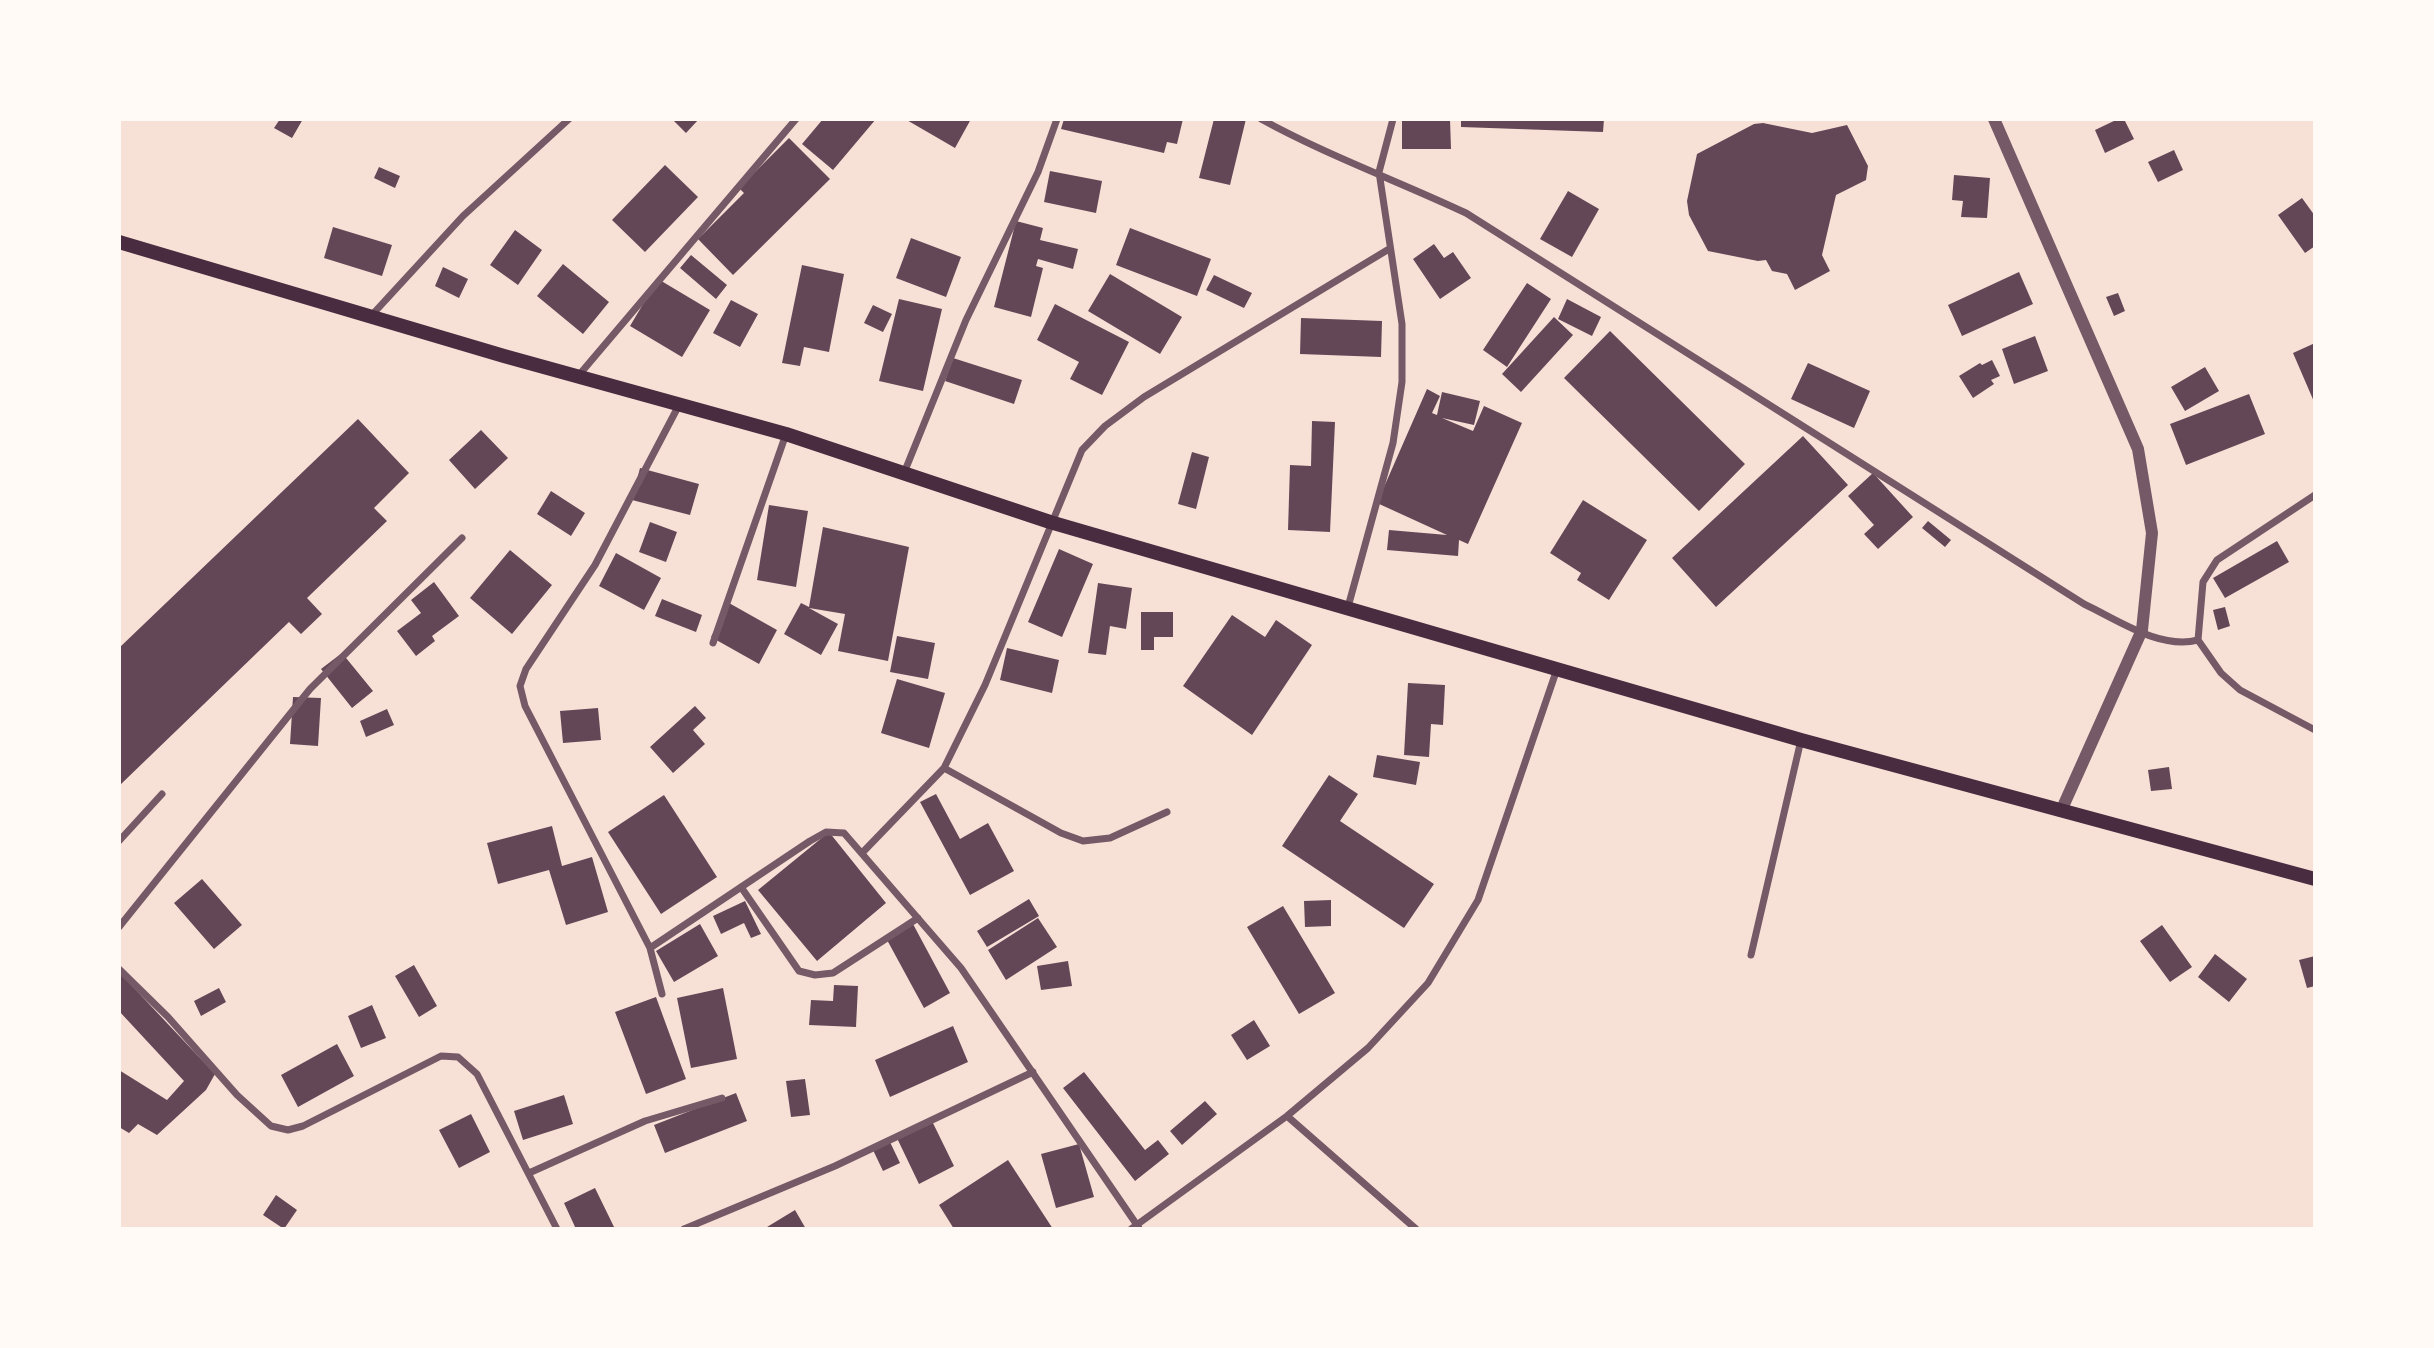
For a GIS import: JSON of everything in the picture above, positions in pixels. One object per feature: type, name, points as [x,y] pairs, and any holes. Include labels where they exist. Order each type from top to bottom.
[{"type":"main road","points":[[119,242],[370,317],[786,434],[1050,522],[1801,740],[2315,880]]},
{"type":"street","points":[[370,317],[463,216],[569,119]]},
{"type":"street","points":[[579,375],[796,119]]},
{"type":"street","points":[[904,473],[966,320],[1038,172],[1057,119]]},
{"type":"street","points":[[1261,119],[1298,140],[1379,172],[1466,213],[1545,261],[1849,458],[2084,604],[2181,644],[2198,640]]},
{"type":"street","points":[[1348,607],[1392,443],[1402,382],[1402,324],[1379,172],[1393,119]]},
{"type":"street","points":[[1994,119],[2138,449],[2152,533],[2142,630],[2061,811]]},
{"type":"street","points":[[863,852],[944,768],[985,685],[1050,522],[1082,450],[1105,426],[1144,397],[1389,249]]},
{"type":"street","points":[[662,994],[650,948],[525,706],[520,686],[526,669],[595,565],[679,404]]},
{"type":"street","points":[[713,643],[786,434]]},
{"type":"street","points":[[2315,495],[2217,560],[2203,582],[2198,640],[2221,673],[2240,690],[2315,730]]},
{"type":"street","points":[[119,927],[310,689],[462,538]]},
{"type":"street","points":[[650,948],[826,832],[844,832],[961,968],[1136,1228],[1287,1116],[1368,1048],[1428,983],[1478,900],[1557,668]]},
{"type":"street","points":[[1751,955],[1801,740]]},
{"type":"street","points":[[944,768],[1060,834],[1083,841],[1110,838],[1167,812]]},
{"type":"street","points":[[119,841],[162,794]]},
{"type":"street","points":[[741,887],[799,971],[815,975],[833,973],[918,918]]},
{"type":"street","points":[[119,969],[168,1017],[237,1095],[271,1126],[288,1130],[303,1126],[441,1056],[458,1057],[477,1074],[557,1229]]},
{"type":"street","points":[[684,1229],[835,1166],[1033,1072]]},
{"type":"street","points":[[529,1173],[645,1121],[722,1098]]},
{"type":"street","points":[[1287,1116],[1416,1229]]},
{"type":"building","points":[[280,119],[303,119],[292,138],[274,128]]},
{"type":"building","points":[[672,119],[699,119],[686,133]]},
{"type":"building","points":[[823,119],[876,119],[833,170],[802,144]]},
{"type":"building","points":[[905,119],[971,119],[955,148]]},
{"type":"building","points":[[1064,119],[1183,119],[1177,144],[1167,142],[1164,153],[1061,129]]},
{"type":"building","points":[[1214,119],[1246,119],[1230,185],[1199,178]]},
{"type":"building","points":[[1402,119],[1450,119],[1451,149],[1402,149]]},
{"type":"building","points":[[1461,119],[1604,119],[1603,132],[1461,127]]},
{"type":"building","points":[[2118,119],[2124,119],[2134,139],[2105,153],[2095,130]]},
{"type":"building","points":[[1763,123],[1812,133],[1847,125],[1868,166],[1866,180],[1836,195],[1822,255],[1830,271],[1795,290],[1787,274],[1772,271],[1766,260],[1758,261],[1708,251],[1689,215],[1687,201],[1697,154],[1754,124]]},
{"type":"building","points":[[789,138],[830,179],[733,275],[698,239],[744,193],[739,188]]},
{"type":"building","points":[[2174,150],[2183,170],[2158,182],[2148,162]]},
{"type":"building","points":[[665,165],[698,197],[645,252],[612,220]]},
{"type":"building","points":[[379,167],[400,176],[395,188],[374,178]]},
{"type":"building","points":[[1050,171],[1102,181],[1096,213],[1044,202]]},
{"type":"building","points":[[1954,175],[1990,178],[1987,218],[1961,217],[1963,201],[1952,200]]},
{"type":"building","points":[[1568,191],[1599,209],[1572,257],[1540,239]]},
{"type":"building","points":[[2302,198],[2315,216],[2315,246],[2305,253],[2278,215]]},
{"type":"building","points":[[1016,221],[1043,228],[1040,240],[1078,249],[1073,269],[1038,259],[1036,266],[1043,268],[1031,317],[994,307]]},
{"type":"building","points":[[333,227],[392,245],[382,276],[324,258]]},
{"type":"building","points":[[1130,228],[1211,259],[1197,296],[1116,265]]},
{"type":"building","points":[[515,230],[542,250],[518,285],[490,265]]},
{"type":"building","points":[[911,238],[961,257],[946,297],[896,278]]},
{"type":"building","points":[[1434,244],[1444,258],[1453,252],[1471,278],[1440,299],[1413,259]]},
{"type":"building","points":[[691,255],[727,285],[716,299],[680,268]]},
{"type":"building","points":[[563,264],[609,302],[583,334],[537,296]]},
{"type":"building","points":[[802,265],[844,274],[829,352],[804,347],[800,366],[782,363]]},
{"type":"building","points":[[443,267],[468,279],[459,298],[435,286]]},
{"type":"building","points":[[2019,272],[2033,304],[1962,336],[1948,305]]},
{"type":"building","points":[[1110,274],[1182,317],[1160,354],[1088,311]]},
{"type":"building","points":[[1214,275],[1252,293],[1244,308],[1206,290]]},
{"type":"building","points":[[658,279],[710,310],[682,357],[630,326]]},
{"type":"building","points":[[1527,283],[1551,299],[1507,367],[1483,350]]},
{"type":"building","points":[[2118,293],[2125,311],[2114,316],[2106,297]]},
{"type":"building","points":[[899,299],[942,309],[923,391],[879,381]]},
{"type":"building","points":[[1567,299],[1601,317],[1592,336],[1558,319]]},
{"type":"building","points":[[731,300],[758,314],[740,347],[713,333]]},
{"type":"building","points":[[1055,304],[1129,342],[1102,395],[1070,379],[1079,362],[1037,340]]},
{"type":"building","points":[[873,305],[892,314],[883,332],[864,323]]},
{"type":"building","points":[[1554,317],[1573,335],[1521,392],[1502,374]]},
{"type":"building","points":[[1301,318],[1382,321],[1381,357],[1300,354]]},
{"type":"building","points":[[1610,331],[1745,464],[1699,511],[1564,378]]},
{"type":"building","points":[[2035,336],[2048,371],[2014,384],[2002,349]]},
{"type":"building","points":[[2315,343],[2315,404],[2293,353]]},
{"type":"building","points":[[953,358],[1022,380],[1014,404],[945,381]]},
{"type":"building","points":[[1992,360],[2000,376],[1991,380],[1994,384],[1973,398],[1959,376],[1980,363],[1982,365]]},
{"type":"building","points":[[1808,363],[1870,391],[1854,428],[1791,399]]},
{"type":"building","points":[[2205,367],[2219,391],[2185,411],[2171,387]]},
{"type":"building","points":[[1427,389],[1440,396],[1432,413],[1437,415],[1442,392],[1480,401],[1474,425],[1442,418],[1473,431],[1484,406],[1522,423],[1468,544],[1459,540],[1458,556],[1387,550],[1389,530],[1447,535],[1377,503]]},
{"type":"building","points":[[2249,394],[2265,434],[2186,465],[2170,424]]},
{"type":"building","points":[[358,419],[409,473],[374,508],[387,521],[307,598],[322,614],[301,634],[289,622],[119,786],[119,648]]},
{"type":"building","points":[[1312,421],[1335,422],[1330,532],[1288,530],[1290,465],[1311,466]]},
{"type":"building","points":[[481,430],[508,458],[475,489],[449,460]]},
{"type":"building","points":[[1803,436],[1848,485],[1716,607],[1672,558]]},
{"type":"building","points":[[1192,452],[1209,457],[1196,509],[1178,504]]},
{"type":"building","points":[[640,468],[699,484],[690,515],[632,500]]},
{"type":"building","points":[[1873,473],[1913,517],[1878,549],[1864,534],[1874,525],[1848,496]]},
{"type":"building","points":[[551,491],[585,513],[571,536],[537,514]]},
{"type":"building","points":[[1583,500],[1647,540],[1609,600],[1577,580],[1581,573],[1550,553]]},
{"type":"building","points":[[769,505],[808,511],[796,587],[757,580]]},
{"type":"building","points":[[1928,521],[1951,540],[1945,547],[1922,528]]},
{"type":"building","points":[[650,522],[677,532],[666,562],[639,552]]},
{"type":"building","points":[[823,527],[909,547],[888,661],[838,651],[845,614],[809,608],[838,624],[821,655],[784,634],[801,603],[809,607]]},
{"type":"building","points":[[2277,541],[2289,562],[2225,598],[2213,578]]},
{"type":"building","points":[[1059,549],[1093,564],[1062,637],[1028,622]]},
{"type":"building","points":[[510,550],[552,585],[512,634],[470,598]]},
{"type":"building","points":[[616,553],[661,578],[644,610],[599,586]]},
{"type":"building","points":[[434,582],[459,616],[432,636],[435,641],[416,656],[397,631],[421,613],[411,600]]},
{"type":"building","points":[[1098,583],[1132,588],[1126,629],[1110,626],[1106,655],[1088,653]]},
{"type":"building","points":[[662,599],[702,615],[696,632],[655,616]]},
{"type":"building","points":[[729,603],[777,630],[759,664],[711,637]]},
{"type":"building","points":[[2225,607],[2230,626],[2218,630],[2213,610]]},
{"type":"building","points":[[1141,612],[1173,612],[1173,637],[1154,637],[1154,650],[1141,650]]},
{"type":"building","points":[[1232,615],[1265,637],[1276,620],[1312,645],[1252,735],[1183,686]]},
{"type":"building","points":[[897,636],[935,643],[928,679],[890,672]]},
{"type":"building","points":[[1007,648],[1059,660],[1052,693],[1000,680]]},
{"type":"building","points":[[342,653],[373,691],[352,708],[321,669]]},
{"type":"building","points":[[897,679],[945,693],[929,748],[881,733]]},
{"type":"building","points":[[1408,683],[1445,685],[1443,725],[1431,724],[1429,757],[1404,755]]},
{"type":"building","points":[[293,697],[321,698],[318,746],[290,744]]},
{"type":"building","points":[[695,706],[706,718],[693,730],[705,744],[673,773],[650,747]]},
{"type":"building","points":[[598,708],[601,740],[563,743],[560,711]]},
{"type":"building","points":[[387,709],[394,725],[366,737],[360,721]]},
{"type":"building","points":[[1377,755],[1420,762],[1416,785],[1373,777]]},
{"type":"building","points":[[2169,767],[2172,789],[2151,791],[2148,770]]},
{"type":"building","points":[[1329,775],[1358,794],[1340,821],[1434,884],[1404,928],[1282,846]]},
{"type":"building","points":[[936,794],[960,839],[988,823],[1014,871],[970,895],[920,802]]},
{"type":"building","points":[[664,795],[717,877],[661,914],[608,832]]},
{"type":"building","points":[[552,826],[562,866],[592,857],[608,912],[566,925],[549,870],[498,884],[487,843]]},
{"type":"building","points":[[829,832],[886,903],[817,961],[758,890]]},
{"type":"building","points":[[202,879],[242,925],[214,949],[174,903]]},
{"type":"building","points":[[1029,899],[1039,916],[987,947],[977,931]]},
{"type":"building","points":[[1331,900],[1331,926],[1305,927],[1304,901]]},
{"type":"building","points":[[745,901],[761,934],[751,938],[744,923],[721,934],[713,916]]},
{"type":"building","points":[[1283,906],[1335,993],[1299,1014],[1247,927]]},
{"type":"building","points":[[1038,918],[1057,947],[1006,980],[988,950]]},
{"type":"building","points":[[700,924],[718,956],[674,982],[656,951]]},
{"type":"building","points":[[913,924],[950,993],[924,1008],[886,938]]},
{"type":"building","points":[[2162,925],[2192,967],[2170,982],[2140,941]]},
{"type":"building","points":[[2215,954],[2247,979],[2229,1002],[2198,977]]},
{"type":"building","points":[[2315,956],[2315,986],[2307,988],[2299,960]]},
{"type":"building","points":[[1068,961],[1072,986],[1041,990],[1037,966]]},
{"type":"building","points":[[414,965],[437,1006],[419,1017],[395,976]]},
{"type":"building","points":[[119,972],[215,1074],[206,1090],[157,1135],[138,1124],[129,1133],[119,1127],[119,1070],[167,1100],[184,1081],[119,1011]]},
{"type":"building","points":[[834,985],[858,986],[856,1027],[809,1025],[811,1000],[833,1001]]},
{"type":"building","points":[[219,988],[226,1002],[201,1016],[194,1001]]},
{"type":"building","points":[[723,988],[737,1059],[691,1068],[677,998]]},
{"type":"building","points":[[656,997],[686,1079],[646,1094],[615,1012]]},
{"type":"building","points":[[372,1005],[386,1038],[361,1048],[348,1016]]},
{"type":"building","points":[[1254,1020],[1270,1046],[1247,1060],[1231,1035]]},
{"type":"building","points":[[953,1026],[968,1062],[890,1097],[875,1060]]},
{"type":"building","points":[[337,1044],[354,1076],[298,1107],[281,1075]]},
{"type":"building","points":[[1084,1072],[1145,1150],[1158,1140],[1169,1154],[1135,1181],[1063,1088]]},
{"type":"building","points":[[805,1079],[810,1115],[791,1117],[786,1081]]},
{"type":"building","points":[[736,1093],[747,1121],[665,1153],[654,1125]]},
{"type":"building","points":[[564,1095],[573,1124],[523,1140],[514,1111]]},
{"type":"building","points":[[1205,1101],[1217,1114],[1182,1145],[1170,1131]]},
{"type":"building","points":[[471,1114],[490,1152],[459,1168],[439,1130]]},
{"type":"building","points":[[931,1119],[954,1166],[919,1184],[896,1136]]},
{"type":"building","points":[[890,1142],[900,1163],[883,1171],[873,1150]]},
{"type":"building","points":[[1079,1144],[1094,1197],[1056,1208],[1041,1154]]},
{"type":"building","points":[[1008,1160],[1053,1229],[954,1229],[939,1205]]},
{"type":"building","points":[[595,1188],[615,1229],[576,1229],[564,1203]]},
{"type":"building","points":[[276,1195],[297,1210],[284,1229],[263,1215]]},
{"type":"building","points":[[795,1210],[806,1229],[768,1229],[767,1227]]}]
